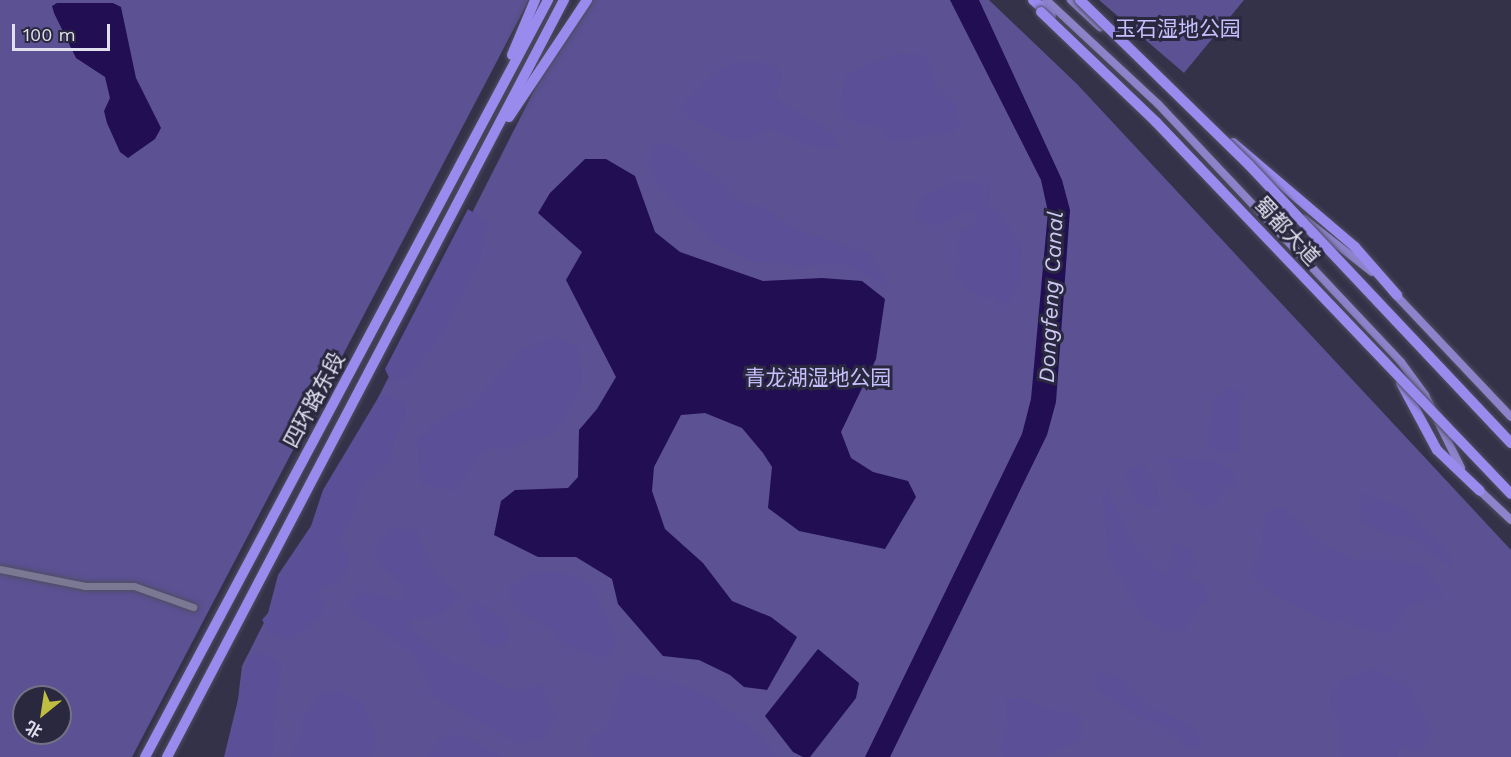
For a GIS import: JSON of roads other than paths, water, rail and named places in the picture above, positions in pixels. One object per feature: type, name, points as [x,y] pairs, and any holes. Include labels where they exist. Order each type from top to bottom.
[{"type":"highway","points":[[514,59],[535,0]]},
{"type":"highway","points":[[514,59],[548,0]]},
{"type":"highway","name":"四环路东段","points":[[169,757],[564,0]]},
{"type":"highway","points":[[480,159],[587,0]]},
{"type":"highway","name":"蜀都大道","points":[[1028,0],[1156,122],[1511,494]]},
{"type":"highway","points":[[1033,0],[1154,114],[1384,359],[1411,398],[1437,450],[1480,491]]},
{"type":"highway","points":[[1081,0],[1220,131],[1355,248],[1397,295]]},
{"type":"highway","name":"蜀都大道","points":[[1081,0],[1249,165],[1511,443]]},
{"type":"highway","name":"四环路东段","points":[[144,757],[468,152],[514,59]]},
{"type":"main road","points":[[1046,0],[1158,104],[1401,362],[1425,395],[1456,462],[1480,491],[1511,520]]},
{"type":"main road","points":[[1071,0],[1257,179],[1397,295],[1511,417]]},
{"type":"street","points":[[0,569],[85,586],[134,586],[194,607]]},
{"type":"water","name":"Dongfeng Canal","points":[[950,0],[979,0],[1062,180],[1070,210],[1056,402],[1047,435],[890,757],[865,757],[1022,434],[1031,399],[1048,212],[1041,180]]},
{"type":"water","points":[[57,3],[113,3],[121,7],[136,78],[161,128],[155,139],[128,158],[120,152],[107,123],[104,111],[110,98],[105,77],[76,58],[54,13],[52,6]]},
{"type":"water","points":[[585,159],[606,159],[635,176],[655,232],[680,252],[763,281],[822,278],[862,281],[885,299],[876,359],[841,432],[851,458],[873,472],[908,481],[916,497],[885,549],[799,531],[768,508],[772,467],[763,453],[742,428],[705,413],[681,415],[654,467],[652,491],[665,529],[703,563],[732,601],[771,617],[797,637],[767,690],[744,687],[730,675],[699,660],[663,656],[618,604],[612,579],[576,557],[538,557],[494,535],[501,501],[515,490],[568,488],[578,477],[579,430],[597,409],[616,377],[566,280],[582,252],[538,213],[550,193]]},
{"type":"water","points":[[818,649],[859,683],[856,698],[810,757],[803,757],[793,752],[765,716]]},
{"type":"park label","name":"玉石湿地公园","points":[[1178,29]]},
{"type":"park label","name":"青龙湖湿地公园","points":[[818,378]]}]
